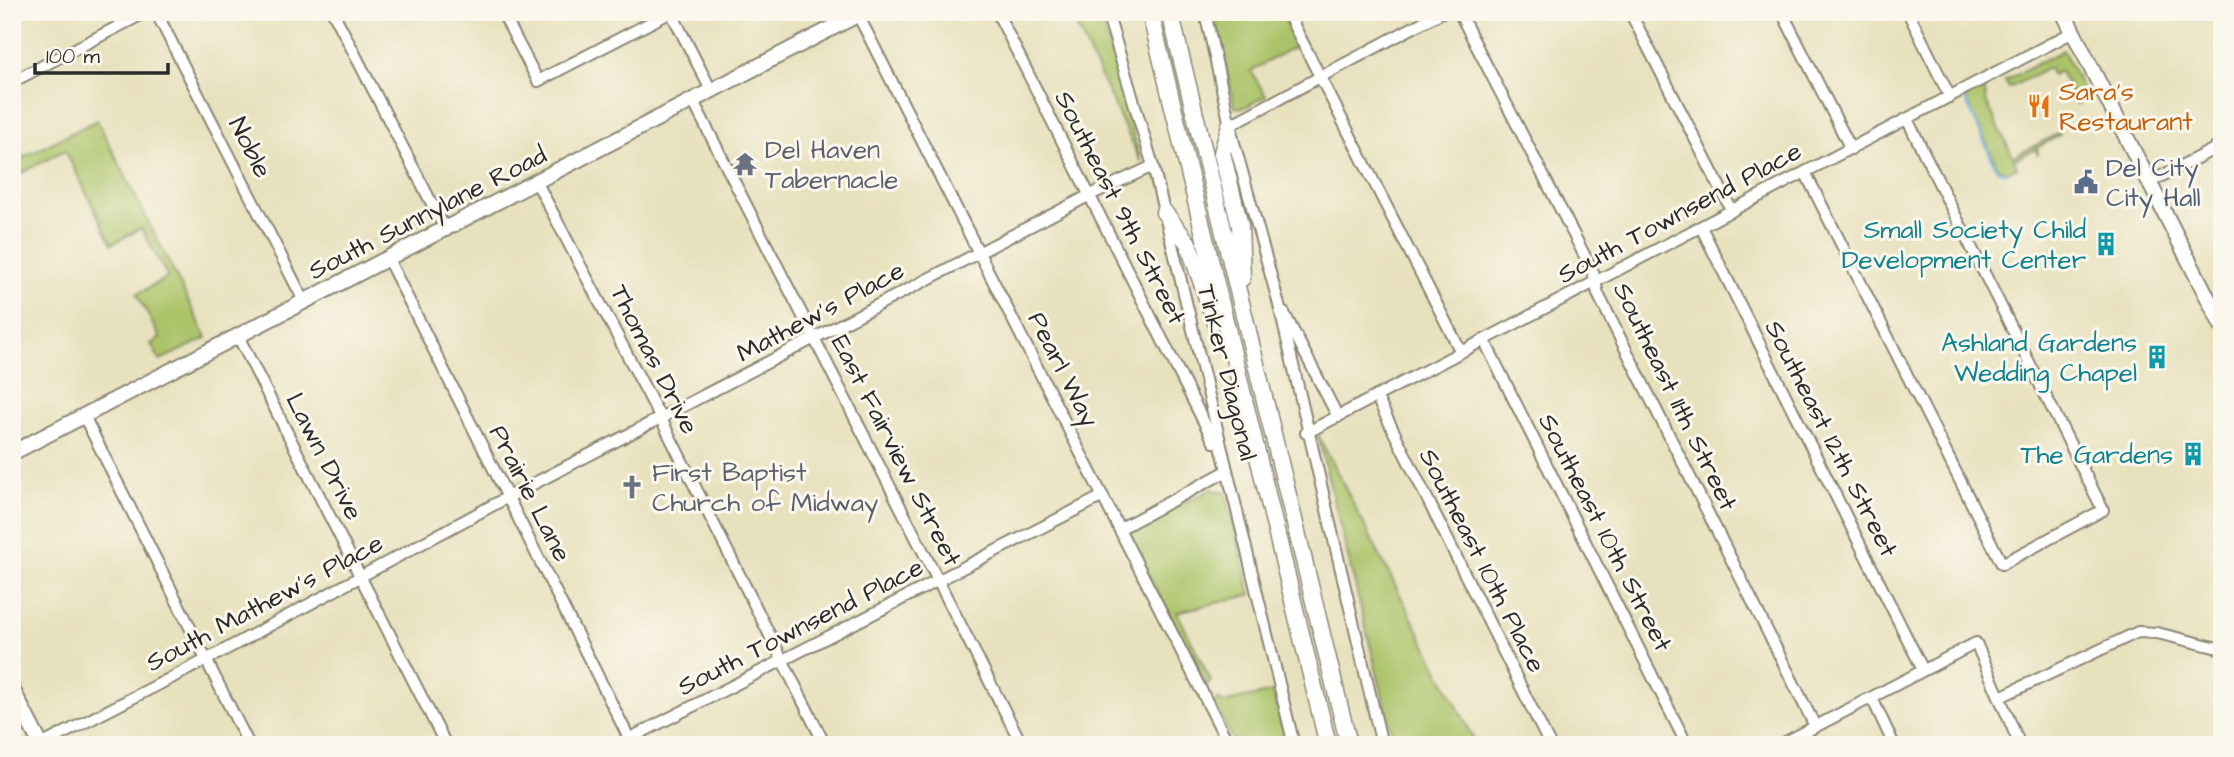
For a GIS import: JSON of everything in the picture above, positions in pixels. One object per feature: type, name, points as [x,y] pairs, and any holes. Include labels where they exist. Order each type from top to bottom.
[{"type":"highway","name":"Tinker Diagonal","points":[[1150,12],[1328,745]]},
{"type":"highway","name":"Tinker Diagonal","points":[[1170,12],[1349,745]]},
{"type":"highway","points":[[1230,125],[1222,153],[1240,226],[1243,312]]},
{"type":"highway","points":[[1164,212],[1188,243],[1242,393]]},
{"type":"main road","points":[[2063,12],[2222,326]]},
{"type":"main road","name":"South Sunnylane Road","points":[[12,453],[446,231],[861,13]]},
{"type":"main road","points":[[12,689],[41,745]]},
{"type":"street","points":[[12,82],[146,12]]},
{"type":"street","name":"Noble","points":[[156,12],[305,303]]},
{"type":"street","points":[[333,12],[446,231]]},
{"type":"street","points":[[502,12],[538,81],[671,12],[712,92]]},
{"type":"street","name":"Southeast 9th Street","points":[[997,12],[1225,466]]},
{"type":"street","name":"Tinker Diagonal","points":[[1107,12],[1153,166],[1294,745]]},
{"type":"street","points":[[1205,12],[1230,125],[1278,301],[1306,433],[1382,745]]},
{"type":"street","points":[[1287,12],[1461,352]]},
{"type":"street","points":[[1230,125],[1442,12]]},
{"type":"street","name":"Southeast 11th Street","points":[[1459,12],[1815,726]]},
{"type":"street","points":[[1630,12],[1732,211]]},
{"type":"street","points":[[1782,12],[1851,149]]},
{"type":"street","points":[[1908,12],[1950,97]]},
{"type":"street","points":[[2217,12],[2222,21]]},
{"type":"street","name":"Pearl Way","points":[[861,13],[1229,745]]},
{"type":"street","name":"South Townsend Place","points":[[1306,433],[2074,33]]},
{"type":"street","name":"East Fairview Street","points":[[693,101],[1022,745]]},
{"type":"street","points":[[1805,172],[2002,564],[2103,510],[1907,119]]},
{"type":"street","points":[[2148,183],[2222,145]]},
{"type":"street","name":"Mathew's Place","points":[[508,497],[1090,195],[1153,166]]},
{"type":"street","name":"Thomas Drive","points":[[537,183],[661,419],[825,745]]},
{"type":"street","name":"Southeast 12th Street","points":[[1701,227],[1923,670]]},
{"type":"street","name":"Prairie Lane","points":[[388,261],[631,741]]},
{"type":"street","points":[[1278,301],[1338,417]]},
{"type":"street","name":"Lawn Drive","points":[[239,338],[446,745]]},
{"type":"street","name":"Southeast 10th Street","points":[[1484,340],[1687,745]]},
{"type":"street","name":"Southeast 10th Place","points":[[1376,397],[1550,745]]},
{"type":"street","points":[[85,418],[249,745]]},
{"type":"street","points":[[1121,528],[1225,466]]},
{"type":"street","name":"South Townsend Place","points":[[617,745],[631,741],[782,660],[1103,496]]},
{"type":"street","name":"South Mathew's Place","points":[[41,745],[206,660],[508,497]]},
{"type":"street","points":[[2000,698],[2138,632],[2157,633],[2222,649]]},
{"type":"street","points":[[1780,745],[1976,643],[2020,745]]},
{"type":"street","points":[[1872,698],[1894,745]]},
{"type":"green space","points":[[1070,12],[1100,12],[1141,162]]},
{"type":"green space","points":[[1214,12],[1281,12],[1297,45],[1251,71],[1266,96],[1245,107],[1236,108],[1234,105]]},
{"type":"green space","points":[[2063,50],[2087,98],[2076,104],[2060,71],[2052,75],[2048,68],[2009,88],[2005,81]]},
{"type":"green space","points":[[1980,88],[1985,91],[1986,101],[2013,157],[2059,133],[2060,135],[2037,148],[2038,155],[2035,149],[2014,160],[2017,167],[2008,172],[1998,169],[1964,96]]},
{"type":"green space","points":[[97,120],[207,338],[160,360],[151,344],[160,338],[137,294],[168,277],[141,228],[112,244],[65,150],[12,178],[12,163]]},
{"type":"green space","points":[[1317,433],[1477,745],[1395,745]]},
{"type":"green space","points":[[1212,489],[1226,493],[1251,595],[1177,612],[1211,681],[1206,686],[1130,538],[1138,525]]},
{"type":"green space","points":[[1273,692],[1286,745],[1235,745],[1214,702],[1219,699],[1222,703]]},
{"type":"waterway","points":[[1966,101],[1997,170],[2007,173]]},
{"type":"place","name":"Sara's Restaurant","points":[[2039,106]]},
{"type":"place","name":"Del Haven Tabernacle","points":[[745,164]]},
{"type":"place","name":"Del City City Hall","points":[[2086,182]]},
{"type":"place","name":"Small Society Child Development Center","points":[[2106,244]]},
{"type":"place","name":"Ashland Gardens Wedding Chapel","points":[[2157,357]]},
{"type":"place","name":"The Gardens","points":[[2193,454]]},
{"type":"place","name":"First Baptist Church of Midway","points":[[632,487]]}]
